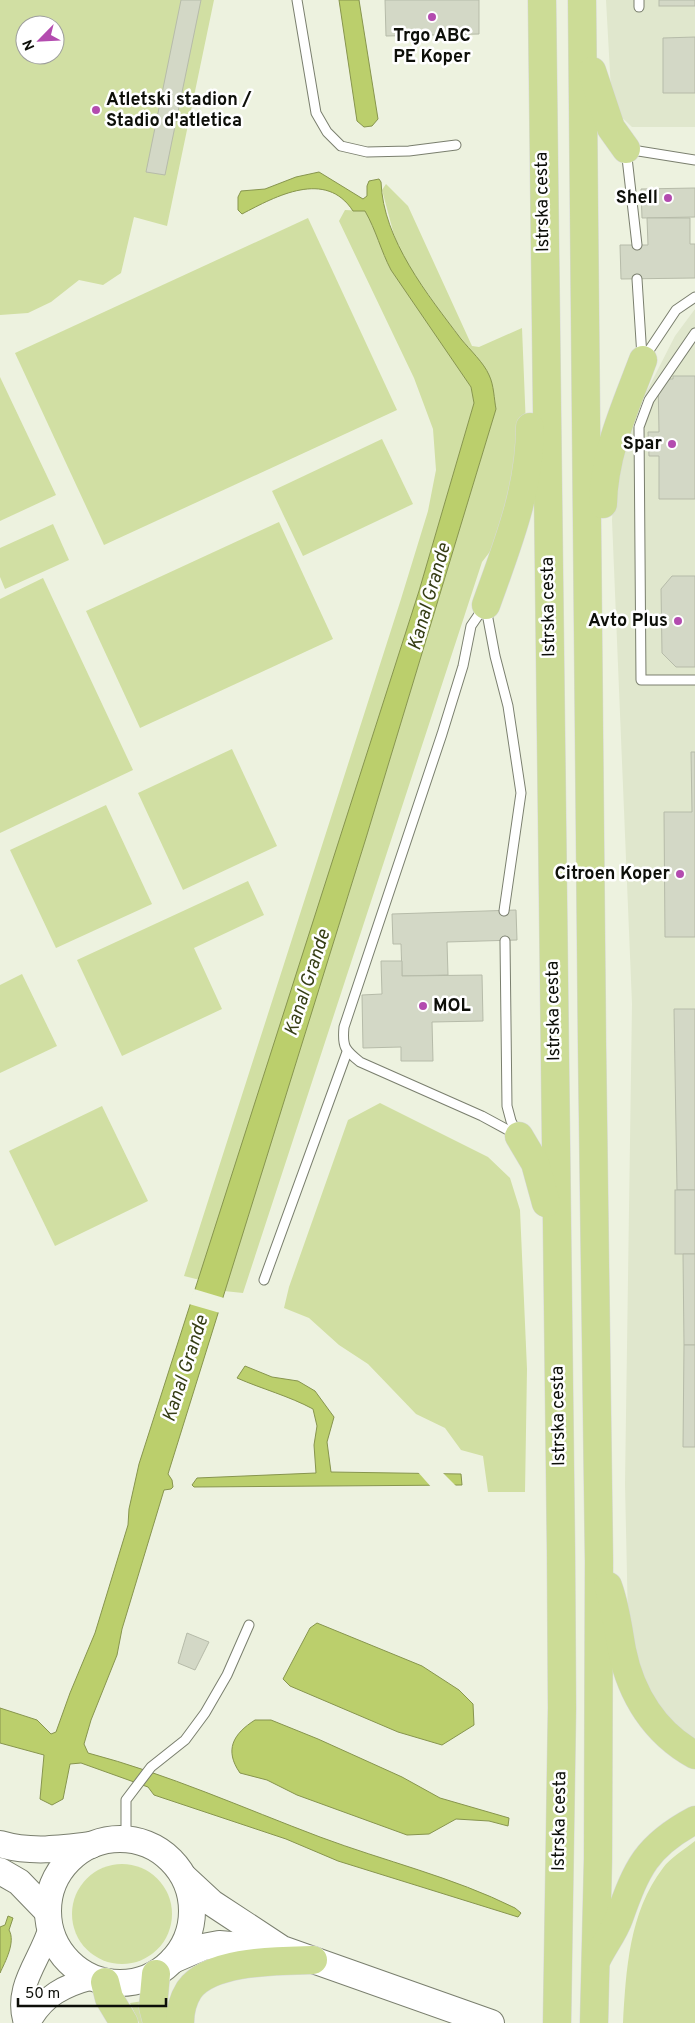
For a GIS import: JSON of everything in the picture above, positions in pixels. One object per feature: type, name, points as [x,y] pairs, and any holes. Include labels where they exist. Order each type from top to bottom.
[{"type":"highway","name":"Istrska cesta","points":[[542,0],[562,1708],[557,2023]]},
{"type":"highway","points":[[582,0],[599,1561],[594,2023]]},
{"type":"highway","points":[[583,38],[611,128],[626,149]]},
{"type":"highway","points":[[486,605],[519,513],[527,478],[530,382],[545,354]]},
{"type":"highway","points":[[589,589],[602,536],[603,488],[612,441],[643,360]]},
{"type":"highway","points":[[519,1136],[535,1162],[540,1184],[556,1230]]},
{"type":"highway","points":[[599,1561],[616,1606],[622,1652],[632,1685],[644,1708],[661,1729],[695,1755]]},
{"type":"highway","points":[[595,1962],[618,1919],[625,1898],[639,1868],[654,1848],[675,1830],[695,1820]]},
{"type":"highway","points":[[180,2023],[181,2006],[189,1989],[231,1956],[313,1960]]},
{"type":"highway","points":[[157,2023],[154,2007],[165,1967]]},
{"type":"highway","points":[[542,2023],[558,1974]]},
{"type":"highway","points":[[99,1980],[124,2023]]},
{"type":"main road","points":[[0,1844],[38,1850],[58,1850],[126,1839],[152,1846],[169,1858],[181,1873],[212,1903],[282,1949],[491,2023]]},
{"type":"main road","points":[[49,1919],[54,1884],[62,1870],[72,1858],[92,1845]]},
{"type":"main road","points":[[0,1871],[19,1882],[49,1919],[61,1952],[74,1966],[99,1980],[131,1982],[203,1947],[231,1956],[282,1949]]},
{"type":"main road","points":[[165,1967],[188,1937],[192,1921],[192,1904],[181,1873]]},
{"type":"street","points":[[24,2023],[21,2011],[22,1993],[28,1973],[46,1941],[49,1919]]},
{"type":"street","points":[[29,2023],[42,2003],[53,1994],[72,1984],[99,1980]]},
{"type":"lane","points":[[297,0],[316,113],[327,132],[341,146],[367,152],[409,151],[456,145]]},
{"type":"lane","points":[[637,245],[626,149],[695,160]]},
{"type":"lane","points":[[637,279],[643,360]]},
{"type":"lane","points":[[643,360],[676,310],[695,297]]},
{"type":"lane","points":[[695,333],[649,400],[639,427],[641,680],[695,680]]},
{"type":"lane","points":[[486,605],[494,656],[508,706],[521,793],[504,911]]},
{"type":"lane","points":[[486,605],[472,626],[463,666],[442,734],[344,1027],[343,1040],[347,1052],[360,1062],[482,1116],[519,1136]]},
{"type":"lane","points":[[505,941],[507,1106],[511,1121],[519,1136]]},
{"type":"lane","points":[[264,1280],[347,1052]]},
{"type":"lane","points":[[126,1839],[126,1800],[151,1767],[184,1740],[205,1713],[227,1676],[249,1625]]},
{"type":"shaded area","name":"Atletski stadion / Stadio d'atletica","points":[[0,0],[214,0],[167,226],[134,217],[121,273],[103,285],[79,280],[51,302],[28,313],[0,315]]},
{"type":"shaded area","points":[[606,0],[695,0],[695,127],[632,127],[612,108]]},
{"type":"shaded area","points":[[386,184],[408,206],[472,346],[479,347],[522,328],[526,427],[502,536],[482,562],[243,1293],[224,1291],[366,838],[496,409],[489,375],[442,314],[406,262],[394,235],[382,190]]},
{"type":"shaded area","points":[[345,210],[365,211],[391,270],[471,387],[474,403],[419,591],[200,1280],[184,1276],[401,599],[428,511],[436,470],[433,429],[414,378],[339,221]]},
{"type":"shaded area","points":[[308,218],[397,410],[104,545],[15,353]]},
{"type":"shaded area","points":[[695,309],[695,1744],[669,1723],[642,1680],[628,1622],[625,1484],[632,1004],[612,520],[616,463],[627,430],[675,336]]},
{"type":"shaded area","points":[[0,377],[56,495],[0,521]]},
{"type":"shaded area","points":[[382,439],[413,504],[303,556],[272,491]]},
{"type":"shaded area","points":[[279,522],[333,639],[140,728],[86,611]]},
{"type":"shaded area","points":[[53,524],[69,560],[5,589],[0,577],[0,548]]},
{"type":"shaded area","points":[[43,578],[133,770],[0,833],[0,599]]},
{"type":"shaded area","points":[[232,749],[277,846],[183,890],[138,793]]},
{"type":"shaded area","points":[[106,805],[152,904],[56,948],[10,850]]},
{"type":"shaded area","points":[[248,881],[264,915],[194,948],[222,1009],[122,1056],[77,960]]},
{"type":"shaded area","points":[[22,974],[57,1046],[0,1073],[0,985]]},
{"type":"shaded area","points":[[380,1103],[488,1157],[510,1178],[520,1210],[527,1369],[525,1492],[488,1492],[483,1456],[461,1450],[445,1428],[416,1414],[368,1364],[339,1345],[309,1318],[284,1308],[289,1287],[348,1120]]},
{"type":"shaded area","points":[[102,1106],[148,1201],[55,1246],[9,1151]]},
{"type":"shaded area","points":[[695,1841],[695,2023],[623,2023],[631,1942],[643,1903],[666,1864]]},
{"type":"shaded area","points":[[122,1864],[141,1868],[157,1879],[168,1895],[172,1914],[168,1933],[157,1949],[141,1960],[122,1964],[103,1960],[87,1949],[76,1933],[72,1914],[76,1895],[87,1879],[103,1868]]},
{"type":"shaded area","points":[[143,2001],[147,2023],[139,2023],[130,2003]]},
{"type":"water","points":[[339,0],[359,0],[378,119],[372,126],[364,127],[357,121]]},
{"type":"water","name":"Kanal Grande","points":[[319,172],[363,199],[367,196],[369,181],[379,179],[384,204],[398,246],[435,304],[487,370],[492,383],[496,409],[366,838],[168,1474],[172,1480],[173,1487],[164,1490],[122,1629],[117,1655],[91,1720],[84,1744],[88,1753],[176,1781],[344,1846],[467,1887],[515,1908],[521,1913],[518,1917],[338,1861],[286,1839],[154,1795],[148,1787],[81,1763],[70,1764],[63,1799],[52,1805],[40,1799],[44,1755],[0,1743],[0,1708],[37,1720],[51,1734],[56,1732],[95,1633],[128,1525],[129,1509],[139,1464],[419,591],[474,403],[471,387],[391,270],[365,211],[353,211],[342,198],[329,191],[315,189],[285,194],[242,214],[238,210],[238,197],[241,191],[265,189],[296,177]]},
{"type":"water","points":[[245,1366],[272,1377],[298,1381],[315,1391],[334,1417],[327,1442],[331,1472],[461,1474],[462,1485],[194,1487],[192,1485],[197,1478],[316,1473],[314,1445],[317,1426],[313,1409],[295,1400],[237,1378]]},
{"type":"water","points":[[317,1623],[422,1666],[459,1690],[473,1704],[474,1725],[442,1745],[398,1732],[290,1686],[283,1679],[310,1628]]},
{"type":"water","points":[[255,1720],[271,1720],[318,1739],[402,1777],[440,1798],[509,1818],[508,1826],[489,1821],[456,1819],[429,1834],[407,1835],[297,1795],[267,1780],[240,1773],[232,1757],[233,1743],[241,1731]]},
{"type":"water","points":[[8,1916],[13,1918],[9,1930],[11,1946],[0,1973],[0,1927],[5,1925]]},
{"type":"pier","points":[[194,1289],[224,1298],[220,1313],[189,1304]]},
{"type":"pier","points":[[417,1471],[441,1471],[458,1488],[432,1488]]},
{"type":"building","points":[[181,0],[201,0],[165,175],[146,172]]},
{"type":"building","name":"Trgo ABC PE Koper","points":[[385,0],[479,0],[479,34],[386,36]]},
{"type":"building","points":[[659,0],[695,0],[695,6],[659,6]]},
{"type":"building","points":[[695,37],[695,93],[663,93],[663,38]]},
{"type":"building","name":"Shell","points":[[695,188],[695,217],[642,218],[641,189]]},
{"type":"building","points":[[647,218],[690,218],[690,244],[695,244],[695,278],[621,279],[620,245],[648,245]]},
{"type":"building","name":"Spar","points":[[673,376],[695,376],[695,499],[659,499],[659,456],[649,456],[648,432],[659,432],[658,379],[673,379]]},
{"type":"building","name":"Avto Plus","points":[[672,576],[695,576],[695,667],[676,667],[662,653],[661,589]]},
{"type":"building","name":"Citroen Koper","points":[[691,752],[695,752],[695,937],[665,937],[664,812],[692,812]]},
{"type":"building","points":[[516,910],[517,940],[447,942],[448,975],[402,976],[401,944],[393,944],[392,914]]},
{"type":"building","name":"MOL","points":[[381,961],[402,961],[402,976],[482,975],[483,1021],[432,1022],[433,1061],[401,1061],[401,1047],[363,1048],[362,995],[382,994]]},
{"type":"building","points":[[674,1009],[695,1009],[695,1190],[677,1190]]},
{"type":"building","points":[[675,1190],[695,1190],[695,1254],[675,1254]]},
{"type":"building","points":[[683,1254],[695,1254],[695,1345],[684,1345]]},
{"type":"building","points":[[684,1345],[695,1345],[695,1447],[683,1447]]},
{"type":"building","points":[[187,1633],[209,1642],[195,1670],[178,1663]]},
{"type":"place","name":"Trgo ABC PE Koper","points":[[432,17]]},
{"type":"place","name":"Atletski stadion / Stadio d'atletica","points":[[96,110]]},
{"type":"place","name":"Shell","points":[[668,198]]},
{"type":"place","name":"Spar","points":[[672,444]]},
{"type":"place","name":"Avto Plus","points":[[678,621]]},
{"type":"place","name":"Citroen Koper","points":[[680,874]]},
{"type":"place","name":"MOL","points":[[423,1006]]}]
